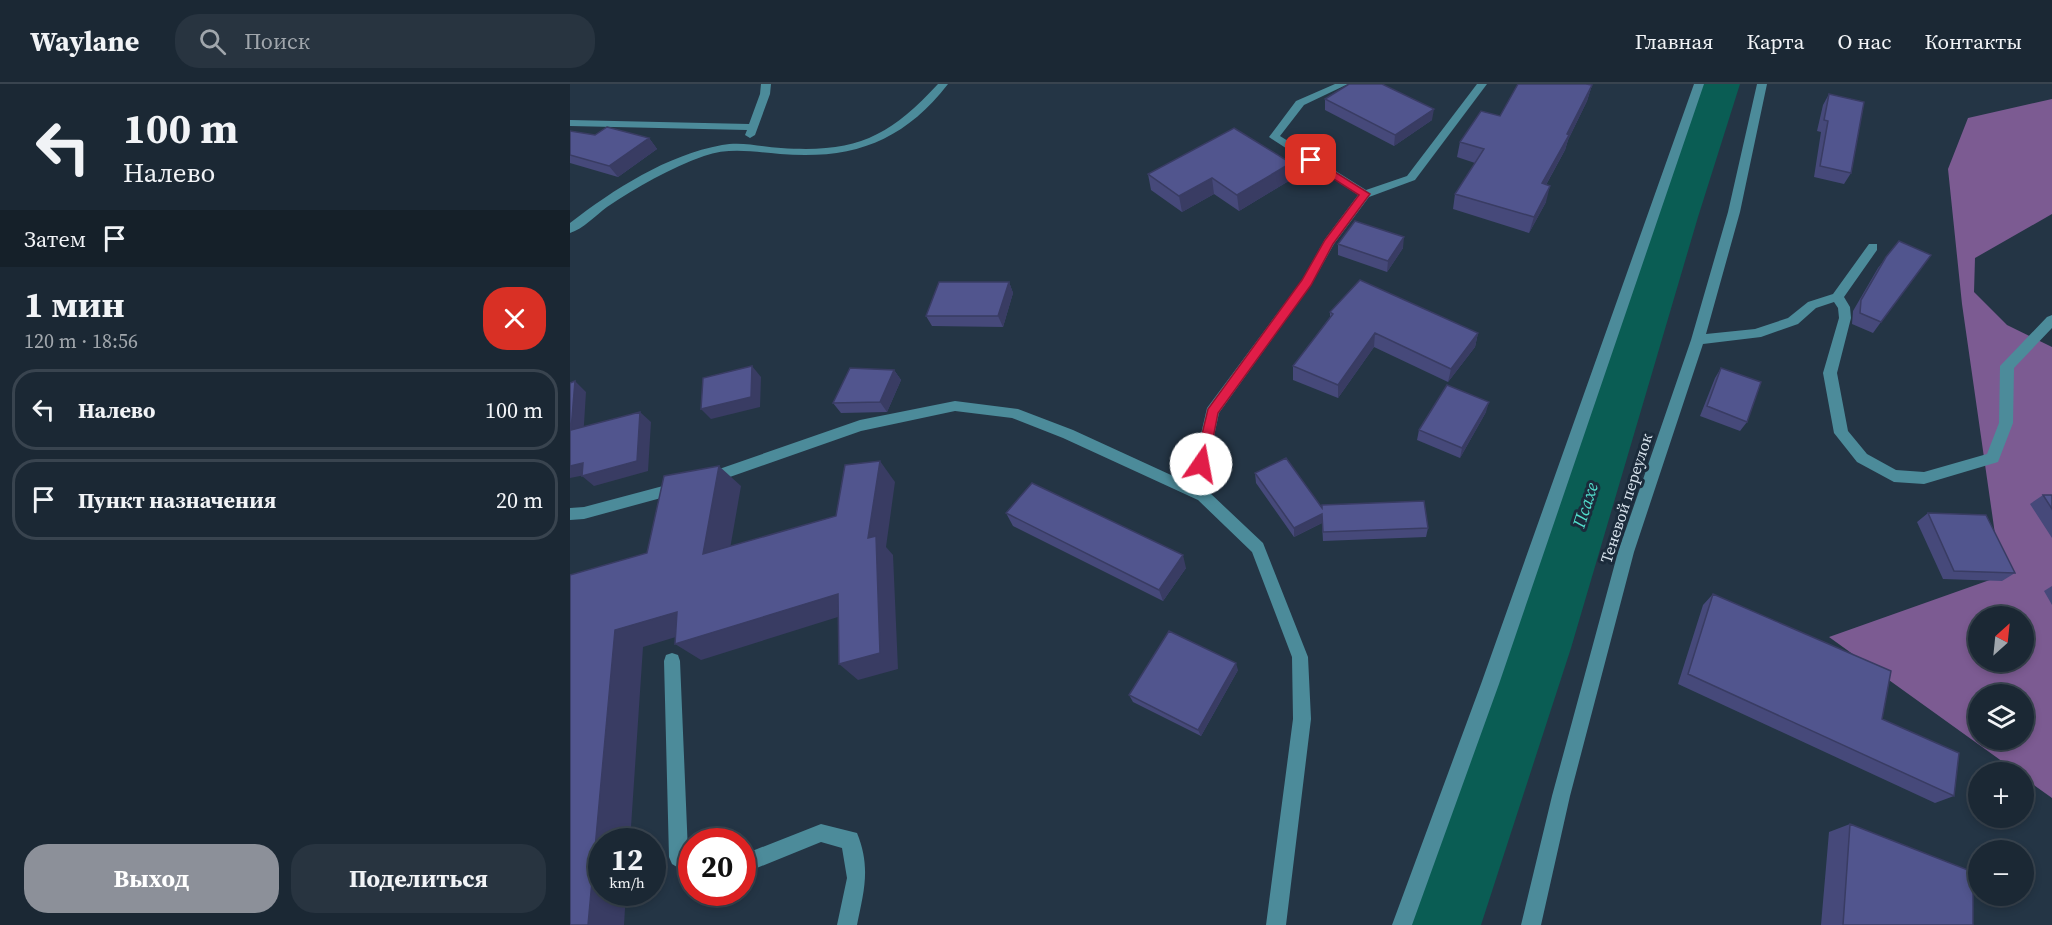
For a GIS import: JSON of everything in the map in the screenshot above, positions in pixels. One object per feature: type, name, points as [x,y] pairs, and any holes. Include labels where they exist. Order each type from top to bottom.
[{"type":"street","points":[[747,147],[765,94],[766,84]]},
{"type":"street","points":[[570,229],[586,216],[662,171],[699,155],[723,148],[747,147],[820,153],[858,148],[887,136],[930,100],[944,84]]},
{"type":"street","points":[[1343,84],[1300,103],[1274,137],[1365,194]]},
{"type":"street","points":[[1203,496],[1201,464],[1212,412],[1307,282],[1329,242],[1365,194],[1411,178],[1482,84]]},
{"type":"street","points":[[1402,925],[1490,684],[1640,259],[1699,84]]},
{"type":"street","name":"Теневой переулок","points":[[1531,925],[1561,796],[1626,552],[1698,340],[1734,212],[1762,84]]},
{"type":"street","points":[[570,123],[752,128]]},
{"type":"street","points":[[1698,340],[1756,334],[1793,321],[1812,304],[1838,297],[1873,247]]},
{"type":"street","points":[[1838,297],[1844,307],[1845,318],[1830,373],[1841,433],[1862,459],[1894,476],[1924,478],[1993,458],[2006,423],[2007,366],[2052,320]]},
{"type":"street","points":[[570,514],[584,513],[704,481],[860,426],[955,406],[1013,413],[1068,434],[1203,496],[1258,548],[1300,657],[1302,719],[1276,925]]},
{"type":"street","points":[[672,661],[678,829]]},
{"type":"street","points":[[756,859],[821,833],[850,840],[857,878],[847,925]]},
{"type":"shaded area","points":[[2052,99],[2052,214],[1975,258],[1974,292],[2007,325],[2052,347],[2052,798],[2034,785],[2034,762],[2003,762],[1986,750],[2034,750],[2034,684],[1968,684],[1968,737],[1829,637],[2001,576],[1962,304],[1948,169],[1968,118]]},
{"type":"building","points":[[1349,84],[1382,84],[1434,109],[1395,135],[1325,99]]},
{"type":"building","points":[[1518,84],[1592,85],[1567,134],[1569,135],[1542,183],[1550,186],[1534,217],[1455,194],[1484,149],[1460,142],[1481,111],[1500,116]]},
{"type":"building","points":[[1829,94],[1864,102],[1851,173],[1820,166],[1828,121],[1824,120]]},
{"type":"building","points":[[607,127],[649,138],[609,166],[570,155],[570,131],[595,135]]},
{"type":"building","points":[[1234,128],[1291,163],[1237,195],[1212,178],[1179,196],[1148,174]]},
{"type":"building","points":[[1355,221],[1404,237],[1388,261],[1338,244]]},
{"type":"building","points":[[1899,241],[1931,255],[1881,322],[1860,313],[1861,300],[1886,257]]},
{"type":"building","points":[[1360,280],[1478,333],[1451,369],[1375,333],[1338,385],[1293,366],[1333,314],[1330,312]]},
{"type":"building","points":[[939,282],[1009,282],[998,316],[926,316]]},
{"type":"building","points":[[752,366],[751,397],[701,409],[703,378]]},
{"type":"building","points":[[850,368],[894,370],[880,402],[833,403]]},
{"type":"building","points":[[1721,368],[1761,382],[1747,422],[1707,406]]},
{"type":"building","points":[[575,381],[571,430],[640,412],[637,461],[582,476],[583,463],[570,466],[570,383]]},
{"type":"building","points":[[1447,385],[1489,402],[1462,448],[1419,430]]},
{"type":"building","points":[[1286,458],[1322,508],[1322,505],[1424,501],[1428,528],[1323,532],[1322,514],[1294,528],[1255,473]]},
{"type":"building","points":[[880,461],[868,538],[876,536],[880,653],[839,664],[838,594],[675,644],[677,612],[615,630],[597,828],[588,828],[588,925],[570,925],[570,575],[647,553],[664,476],[719,466],[703,554],[836,516],[845,465]]},
{"type":"building","points":[[1032,483],[1183,555],[1159,590],[1006,513]]},
{"type":"building","points":[[2043,495],[2052,495],[2052,509]]},
{"type":"building","points":[[1928,513],[1986,515],[2015,573],[1954,571]]},
{"type":"building","points":[[1713,594],[1891,671],[1882,719],[1959,753],[1954,796],[1688,674]]},
{"type":"building","points":[[1169,631],[1236,663],[1198,730],[1129,695]]},
{"type":"building","points":[[1850,824],[1968,870],[1968,906],[1973,906],[1973,925],[1843,925]]},
{"type":"waterway","name":"Псахе","points":[[1443,925],[1539,648],[1676,217],[1721,84]]},
{"type":"route","points":[[1201,464],[1212,412],[1307,282],[1329,242],[1365,194],[1311,160]]}]
